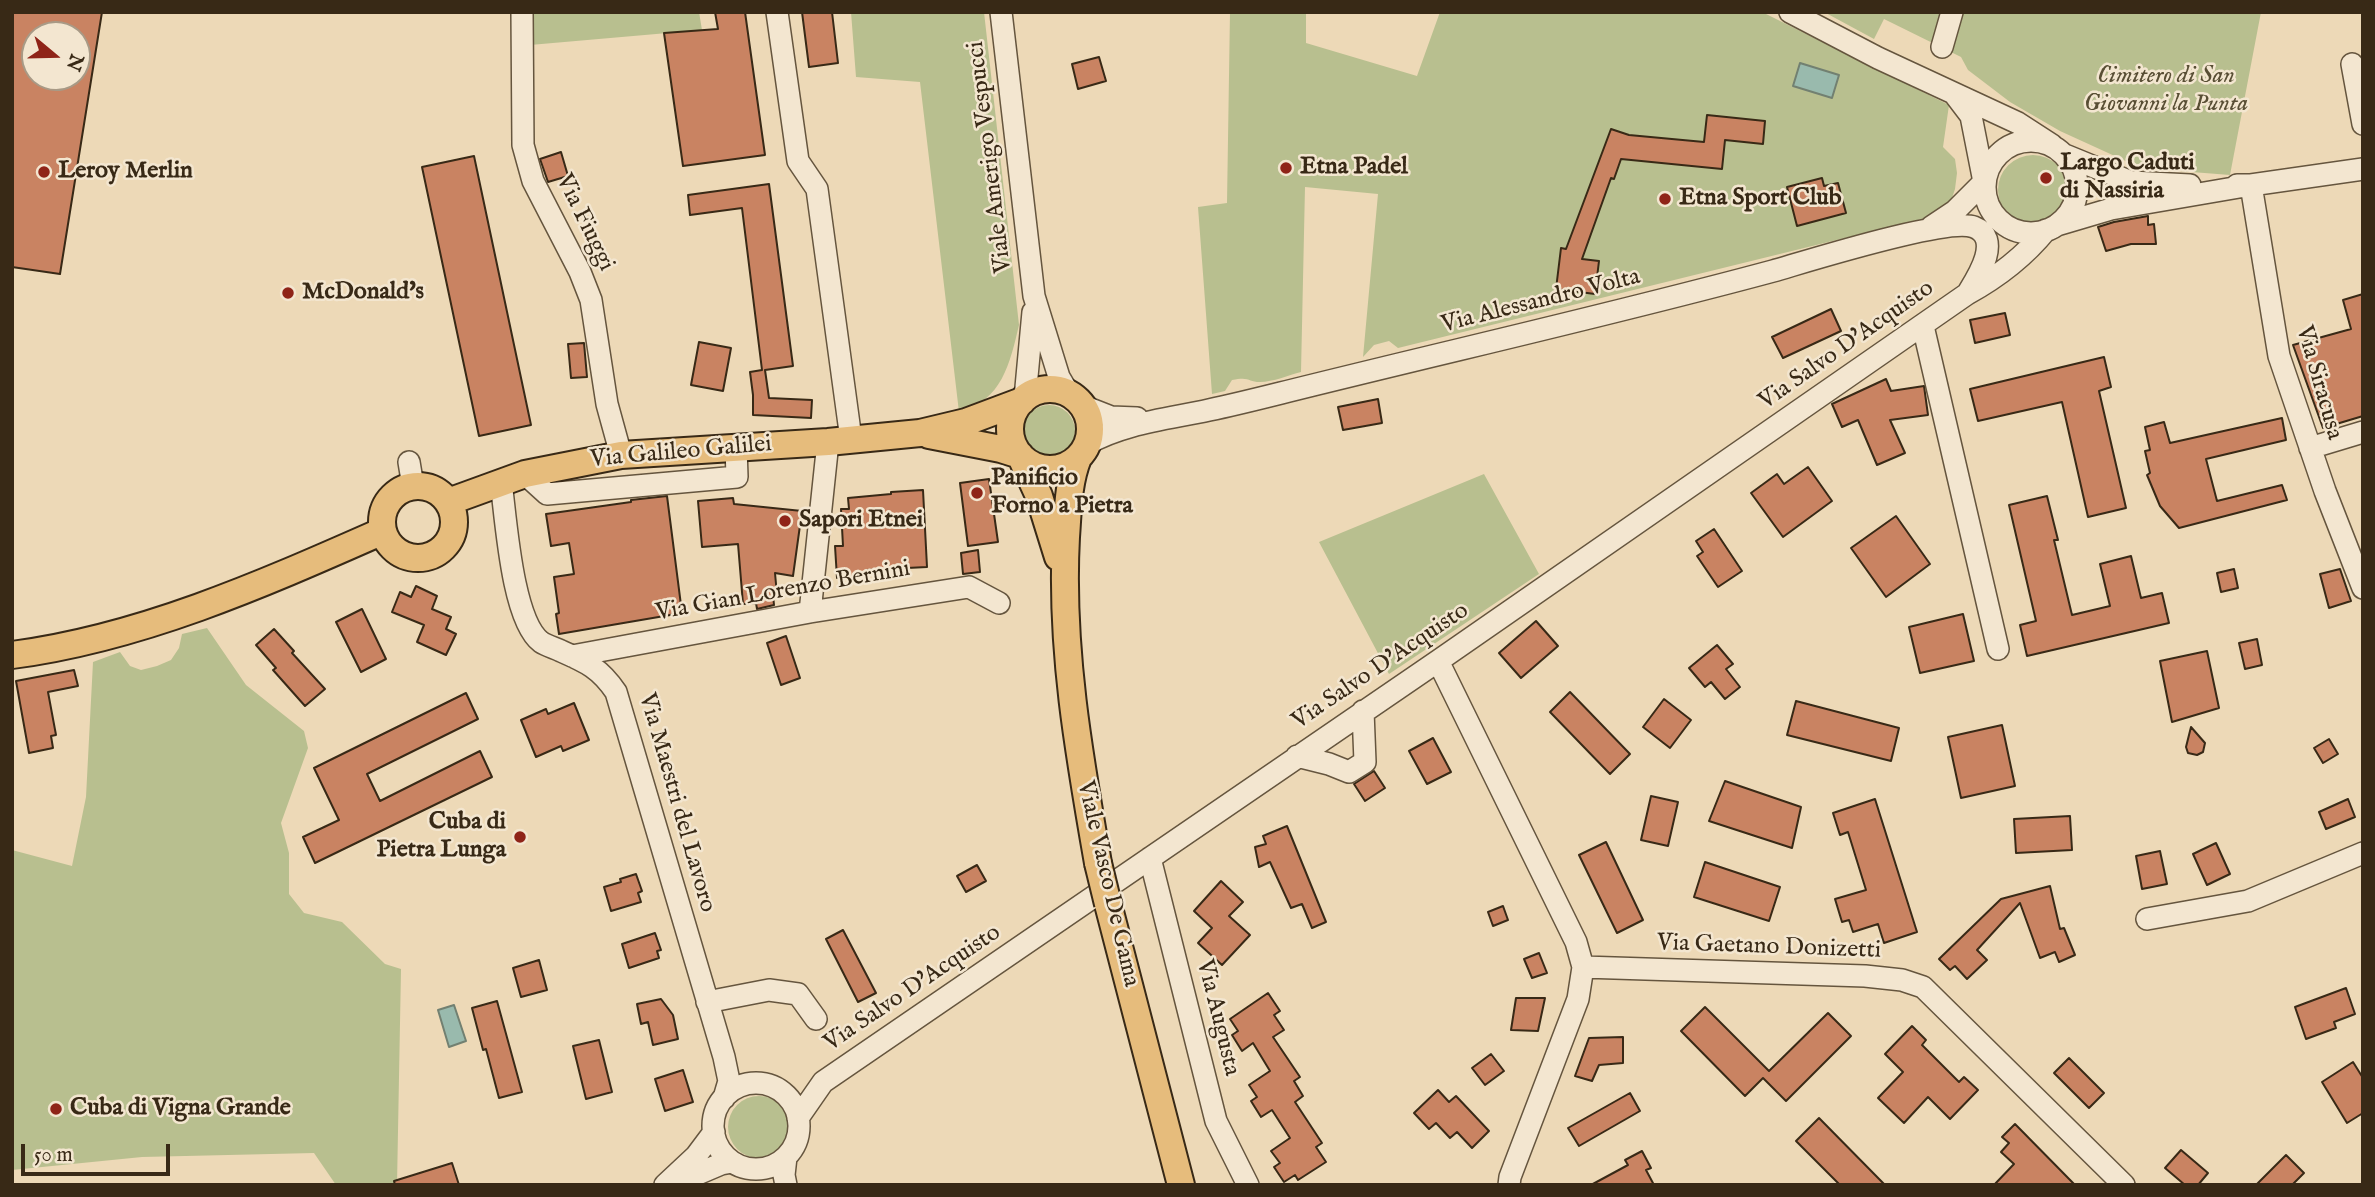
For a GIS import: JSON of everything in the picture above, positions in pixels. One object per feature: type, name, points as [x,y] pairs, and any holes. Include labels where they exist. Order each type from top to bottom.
[{"type":"main road","points":[[920,433],[966,422],[1049,389],[1076,400],[1090,424],[1083,451],[1072,473],[1064,578]]},
{"type":"main road","points":[[1023,400],[1016,409],[1010,429],[1012,439],[1039,496],[1064,578]]},
{"type":"main road","name":"Via Galileo Galilei","points":[[448,502],[513,478],[621,455],[920,433]]},
{"type":"main road","points":[[920,433],[1001,449],[1021,456],[1039,468],[1060,468],[1083,451]]},
{"type":"main road","points":[[411,474],[448,502],[454,526],[443,548],[432,555],[408,557],[396,551],[388,542],[381,521],[388,502],[411,474]]},
{"type":"main road","points":[[12,655],[40,651],[203,607],[383,531]]},
{"type":"main road","name":"Viale Vasco De Gama","points":[[1064,578],[1070,694],[1098,863],[1181,1185]]},
{"type":"street","name":"Via Fiuggi","points":[[522,12],[523,145],[533,181],[580,272],[591,300],[607,404],[621,455]]},
{"type":"street","points":[[777,12],[798,161],[817,189],[839,440],[810,612]]},
{"type":"street","name":"Viale Amerigo Vespucci","points":[[1001,12],[1034,296]]},
{"type":"street","points":[[1790,12],[1878,58],[2018,122],[2058,150],[2073,168],[2077,184],[2075,200],[2068,214],[2052,228]]},
{"type":"street","points":[[1941,47],[1952,12]]},
{"type":"street","points":[[2352,64],[2363,124]]},
{"type":"street","points":[[1953,93],[1971,116],[1984,182],[1986,229],[1981,271],[1967,294]]},
{"type":"street","points":[[1926,230],[1955,211],[1984,182],[1998,153],[2010,145],[2024,141],[2038,141],[2132,182],[2165,185],[2251,185]]},
{"type":"street","points":[[1926,230],[2007,226],[2027,233],[2111,209],[2363,169]]},
{"type":"street","name":"Via Siracusa","points":[[2251,185],[2279,356],[2310,448],[2363,588]]},
{"type":"street","name":"Via Salvo D'Acquisto","points":[[823,1082],[1438,661],[1967,294],[1991,281],[2028,252],[2052,228]]},
{"type":"street","name":"Via Alessandro Volta","points":[[1168,418],[1707,288],[1926,230]]},
{"type":"street","points":[[1023,400],[1034,296]]},
{"type":"street","points":[[1034,296],[1059,377],[1076,400],[1111,417],[1168,418]]},
{"type":"street","points":[[1923,326],[1998,649]]},
{"type":"street","points":[[1083,451],[1108,432],[1168,418]]},
{"type":"street","points":[[2310,448],[2363,432]]},
{"type":"street","points":[[513,478],[547,494],[737,477],[736,447]]},
{"type":"street","name":"Via Maestri del Lavoro","points":[[513,478],[519,604],[529,627],[541,641],[590,664],[605,676],[616,692],[724,1057],[729,1081],[724,1098]]},
{"type":"street","name":"Via Gian Lorenzo Bernini","points":[[572,656],[810,612],[969,587],[999,603]]},
{"type":"street","points":[[1438,661],[1576,942],[1583,967],[1578,999],[1509,1185]]},
{"type":"street","points":[[1297,756],[1349,772],[1365,762],[1363,711]]},
{"type":"street","points":[[2147,919],[2248,901],[2363,853]]},
{"type":"street","name":"Via Augusta","points":[[1150,859],[1216,1121],[1248,1185]]},
{"type":"street","name":"Via Gaetano Donizetti","points":[[1583,967],[1865,976],[1902,980],[1923,987],[2124,1185]]},
{"type":"street","points":[[707,1002],[769,990],[798,994],[816,1018]]},
{"type":"street","points":[[724,1057],[774,1087],[788,1097],[798,1118],[796,1143],[786,1157],[772,1166],[755,1169],[732,1162],[723,1154],[714,1132],[714,1120],[717,1108],[724,1098],[733,1090],[756,1083],[774,1087],[823,1082]]},
{"type":"street","points":[[798,1118],[823,1082]]},
{"type":"street","points":[[665,1185],[696,1156],[714,1132]]},
{"type":"street","points":[[786,1157],[786,1185]]},
{"type":"street","points":[[672,1185],[732,1162]]},
{"type":"street","points":[[755,1169],[770,1185]]},
{"type":"green space","points":[[530,12],[699,12],[702,30],[530,45]]},
{"type":"green space","points":[[851,12],[984,12],[1019,325],[1012,353],[995,390],[974,407],[959,412],[920,82],[856,77]]},
{"type":"green space","name":"Etna Sport Club","points":[[1230,12],[1306,12],[1306,43],[1417,76],[1440,12],[1762,12],[1949,105],[1943,147],[1955,159],[1955,189],[1950,204],[1930,217],[1398,348],[1389,341],[1374,345],[1363,357],[1378,194],[1305,187],[1301,372],[1265,382],[1232,380],[1225,391],[1212,394],[1198,207],[1227,203]]},
{"type":"green space","name":"Cimitero di San Giovanni la Punta","points":[[1824,12],[2261,12],[2230,175],[2141,168],[2060,131],[2010,102],[1968,70],[1961,57],[1884,19],[1874,39]]},
{"type":"green space","points":[[2033,155],[2058,165],[2068,190],[2058,215],[2033,225],[2008,215],[1998,190],[2008,165]]},
{"type":"green space","points":[[1049,405],[1059,407],[1067,413],[1073,421],[1073,441],[1067,449],[1059,455],[1049,457],[1039,455],[1031,449],[1025,441],[1023,431],[1025,421],[1031,413],[1039,407]]},
{"type":"green space","points":[[1484,474],[1539,574],[1389,674],[1319,542]]},
{"type":"green space","points":[[207,628],[246,685],[304,731],[308,748],[281,823],[289,853],[289,894],[304,913],[342,922],[385,964],[401,969],[397,1185],[336,1185],[314,1153],[142,1157],[12,1170],[12,850],[72,866],[86,797],[93,662],[120,652],[130,666],[141,670],[157,666],[171,660],[179,648],[182,634]]},
{"type":"green space","points":[[759,1096],[781,1105],[790,1127],[781,1149],[759,1158],[737,1149],[728,1127],[737,1105]]},
{"type":"shaded area","points":[[1800,63],[1839,75],[1832,98],[1793,86]]},
{"type":"shaded area","points":[[454,1005],[466,1041],[449,1047],[438,1010]]},
{"type":"building","name":"Leroy Merlin","points":[[12,12],[102,12],[91,81],[91,21],[21,21],[21,91],[89,91],[60,274],[12,267]]},
{"type":"building","points":[[715,12],[745,12],[765,155],[683,166],[664,33],[718,29]]},
{"type":"building","points":[[802,12],[832,12],[838,63],[809,67]]},
{"type":"building","points":[[1099,57],[1106,81],[1078,89],[1072,64]]},
{"type":"building","points":[[1707,115],[1765,121],[1763,144],[1725,140],[1722,169],[1621,159],[1614,179],[1611,178],[1582,259],[1599,261],[1595,294],[1556,289],[1561,248],[1566,249],[1611,129],[1629,135],[1704,142]]},
{"type":"building","points":[[561,152],[568,176],[548,182],[540,159]]},
{"type":"building","points":[[474,156],[531,425],[479,436],[422,167]]},
{"type":"building","points":[[1822,178],[1824,186],[1838,183],[1846,213],[1797,226],[1787,187]]},
{"type":"building","points":[[769,184],[793,366],[765,370],[769,398],[812,400],[811,418],[753,415],[750,372],[762,370],[742,208],[690,215],[688,195]]},
{"type":"building","points":[[2148,216],[2148,225],[2154,224],[2156,244],[2131,244],[2106,251],[2098,227]]},
{"type":"building","points":[[2363,294],[2363,416],[2323,428],[2293,345],[2351,329],[2343,300]]},
{"type":"building","points":[[1831,309],[1841,331],[1783,358],[1772,337]]},
{"type":"building","points":[[2005,313],[2010,335],[1975,343],[1970,320]]},
{"type":"building","points":[[699,342],[731,348],[723,391],[691,385]]},
{"type":"building","points":[[584,343],[587,377],[571,378],[568,344]]},
{"type":"building","points":[[2104,357],[2111,387],[2099,391],[2126,508],[2088,517],[2062,402],[1978,421],[1970,389]]},
{"type":"building","points":[[1886,379],[1891,391],[1924,386],[1928,415],[1890,420],[1905,453],[1877,465],[1858,420],[1842,427],[1832,404]]},
{"type":"building","points":[[1378,399],[1382,423],[1343,430],[1338,407]]},
{"type":"building","points":[[2282,418],[2286,440],[2206,459],[2217,501],[2282,485],[2287,500],[2179,528],[2160,506],[2147,475],[2150,473],[2145,451],[2150,450],[2145,427],[2164,422],[2170,443]]},
{"type":"building","points":[[1808,467],[1832,501],[1783,537],[1751,493],[1777,474],[1784,484]]},
{"type":"building","points":[[989,479],[998,542],[968,546],[960,483]]},
{"type":"building","points":[[923,490],[927,567],[867,570],[868,575],[837,578],[835,546],[843,546],[841,509],[849,509],[848,498]]},
{"type":"building","points":[[667,496],[682,613],[559,634],[554,577],[574,574],[569,543],[551,546],[546,514]]},
{"type":"building","points":[[2047,496],[2058,540],[2054,540],[2072,615],[2110,606],[2100,564],[2131,556],[2141,598],[2162,593],[2169,623],[2027,656],[2020,625],[2036,621],[2009,505]]},
{"type":"building","points":[[733,498],[734,504],[802,511],[793,576],[775,573],[777,595],[773,595],[774,605],[757,609],[756,603],[743,604],[738,544],[702,547],[698,501]]},
{"type":"building","points":[[1896,516],[1930,564],[1886,597],[1851,548]]},
{"type":"building","points":[[1714,529],[1742,571],[1718,587],[1697,556],[1703,552],[1696,541]]},
{"type":"building","points":[[978,550],[980,572],[963,574],[961,553]]},
{"type":"building","points":[[2234,569],[2238,588],[2221,592],[2217,573]]},
{"type":"building","points":[[2340,569],[2351,601],[2329,608],[2320,574]]},
{"type":"building","points":[[416,586],[437,596],[432,609],[451,617],[446,629],[456,634],[446,655],[417,642],[424,625],[392,612],[400,592],[411,597]]},
{"type":"building","points":[[362,609],[386,659],[361,672],[336,622]]},
{"type":"building","points":[[1963,614],[1974,661],[1920,673],[1909,627]]},
{"type":"building","points":[[1536,621],[1558,646],[1521,678],[1499,653]]},
{"type":"building","points":[[274,629],[325,689],[305,706],[273,670],[276,668],[256,645]]},
{"type":"building","points":[[786,636],[800,678],[781,685],[767,643]]},
{"type":"building","points":[[2257,639],[2262,665],[2245,669],[2239,643]]},
{"type":"building","points":[[1717,645],[1733,664],[1726,669],[1740,687],[1725,699],[1711,682],[1705,687],[1689,668]]},
{"type":"building","points":[[2207,651],[2219,708],[2172,722],[2160,661]]},
{"type":"building","points":[[74,670],[78,686],[48,692],[56,735],[51,736],[53,748],[29,753],[16,681]]},
{"type":"building","points":[[1570,692],[1630,754],[1610,774],[1550,712]]},
{"type":"building","points":[[466,693],[478,719],[367,774],[380,801],[480,751],[492,777],[315,863],[303,837],[339,820],[314,768]]},
{"type":"building","points":[[1664,699],[1691,720],[1670,748],[1643,727]]},
{"type":"building","points":[[1796,701],[1899,728],[1891,761],[1787,735]]},
{"type":"building","points":[[574,703],[589,740],[563,751],[561,746],[536,757],[521,720],[546,709],[548,714]]},
{"type":"building","points":[[2002,725],[2015,786],[1961,798],[1948,737]]},
{"type":"building","points":[[2191,727],[2205,743],[2203,752],[2197,755],[2188,753],[2186,747]]},
{"type":"building","points":[[1433,738],[1451,772],[1427,784],[1409,751]]},
{"type":"building","points":[[2329,739],[2338,754],[2323,763],[2314,748]]},
{"type":"building","points":[[1374,771],[1385,788],[1365,801],[1354,784]]},
{"type":"building","points":[[1725,781],[1801,807],[1792,848],[1709,821]]},
{"type":"building","points":[[1651,796],[1678,802],[1668,846],[1641,840]]},
{"type":"building","points":[[1875,799],[1917,932],[1884,943],[1878,924],[1853,932],[1849,920],[1842,922],[1835,899],[1866,890],[1848,832],[1840,835],[1833,813]]},
{"type":"building","points":[[2348,799],[2355,817],[2326,829],[2319,812]]},
{"type":"building","points":[[2070,816],[2072,850],[2016,853],[2014,819]]},
{"type":"building","points":[[1287,826],[1326,922],[1312,928],[1302,904],[1291,908],[1270,862],[1259,867],[1255,847],[1266,844],[1263,836]]},
{"type":"building","points":[[1606,842],[1643,920],[1617,933],[1579,855]]},
{"type":"building","points":[[2216,843],[2230,874],[2207,885],[2193,854]]},
{"type":"building","points":[[2160,851],[2167,884],[2142,889],[2136,856]]},
{"type":"building","points":[[1705,862],[1780,887],[1769,921],[1694,897]]},
{"type":"building","points":[[977,865],[986,881],[966,892],[957,876]]},
{"type":"building","points":[[636,874],[642,891],[638,893],[641,902],[611,911],[604,887]]},
{"type":"building","points":[[1221,881],[1243,902],[1229,916],[1250,935],[1222,965],[1198,943],[1212,928],[1194,911]]},
{"type":"building","points":[[2050,886],[2060,929],[2064,928],[2075,955],[2059,962],[2055,952],[2040,958],[2020,903],[1977,950],[1987,960],[1967,979],[1955,966],[1950,970],[1939,959],[2001,899]]},
{"type":"building","points":[[1503,906],[1508,920],[1493,926],[1488,912]]},
{"type":"building","points":[[843,930],[876,993],[858,1002],[826,939]]},
{"type":"building","points":[[655,933],[661,950],[657,951],[659,958],[629,968],[622,944]]},
{"type":"building","points":[[1539,953],[1547,973],[1532,978],[1524,959]]},
{"type":"building","points":[[539,960],[547,990],[521,997],[513,968]]},
{"type":"building","points":[[2346,988],[2355,1014],[2334,1022],[2336,1028],[2306,1039],[2295,1007]]},
{"type":"building","points":[[1268,993],[1280,1011],[1274,1015],[1284,1030],[1273,1037],[1300,1077],[1294,1081],[1303,1096],[1295,1102],[1322,1143],[1316,1147],[1326,1162],[1298,1180],[1295,1175],[1284,1182],[1274,1167],[1280,1163],[1271,1151],[1290,1138],[1272,1110],[1261,1117],[1251,1101],[1257,1097],[1249,1085],[1270,1071],[1253,1043],[1242,1051],[1232,1035],[1238,1031],[1230,1019]]},
{"type":"building","points":[[1516,998],[1545,998],[1538,1031],[1511,1030]]},
{"type":"building","points":[[661,999],[673,1015],[678,1039],[653,1045],[648,1022],[641,1024],[637,1004]]},
{"type":"building","points":[[497,1001],[522,1092],[499,1098],[472,1008]]},
{"type":"building","points":[[1705,1007],[1769,1071],[1828,1013],[1851,1036],[1786,1101],[1763,1078],[1745,1096],[1681,1031]]},
{"type":"building","points":[[1912,1026],[1926,1040],[1922,1045],[1959,1082],[1964,1077],[1978,1090],[1950,1119],[1928,1097],[1904,1123],[1878,1098],[1903,1072],[1885,1054]]},
{"type":"building","points":[[1623,1037],[1623,1063],[1599,1065],[1592,1081],[1575,1076],[1589,1038]]},
{"type":"building","points":[[599,1040],[612,1092],[586,1099],[573,1046]]},
{"type":"building","points":[[1491,1054],[1504,1071],[1485,1085],[1472,1068]]},
{"type":"building","points":[[2069,1058],[2104,1093],[2089,1108],[2054,1073]]},
{"type":"building","points":[[2353,1062],[2363,1078],[2363,1113],[2347,1123],[2322,1082]]},
{"type":"building","points":[[683,1070],[693,1102],[665,1111],[655,1079]]},
{"type":"building","points":[[1438,1090],[1449,1102],[1456,1096],[1489,1131],[1472,1148],[1457,1132],[1450,1138],[1436,1123],[1429,1129],[1414,1113]]},
{"type":"building","points":[[1630,1093],[1640,1111],[1579,1146],[1568,1128]]},
{"type":"building","points":[[1819,1118],[1885,1185],[1840,1185],[1796,1141]]},
{"type":"building","points":[[2015,1124],[2075,1185],[1994,1185],[2014,1164],[2001,1152],[2009,1143],[2002,1137]]},
{"type":"building","points":[[2181,1150],[2208,1173],[2198,1185],[2185,1185],[2165,1168]]},
{"type":"building","points":[[1642,1151],[1651,1168],[1646,1170],[1654,1185],[1591,1185],[1628,1165],[1625,1160]]},
{"type":"building","points":[[2286,1155],[2304,1173],[2292,1185],[2256,1185]]},
{"type":"building","points":[[452,1163],[459,1185],[395,1185],[394,1181]]},
{"type":"place","name":"Etna Padel","points":[[1286,168]]},
{"type":"place","name":"Leroy Merlin","points":[[44,172]]},
{"type":"place","name":"Largo Caduti di Nassiria","points":[[2046,178]]},
{"type":"place","name":"Etna Sport Club","points":[[1665,199]]},
{"type":"place","name":"McDonald's","points":[[288,293]]},
{"type":"place","name":"Panificio Forno a Pietra","points":[[977,493]]},
{"type":"place","name":"Sapori Etnei","points":[[785,521]]},
{"type":"place","name":"Cuba di Pietra Lunga","points":[[520,837]]},
{"type":"place","name":"Cuba di Vigna Grande","points":[[56,1109]]}]
